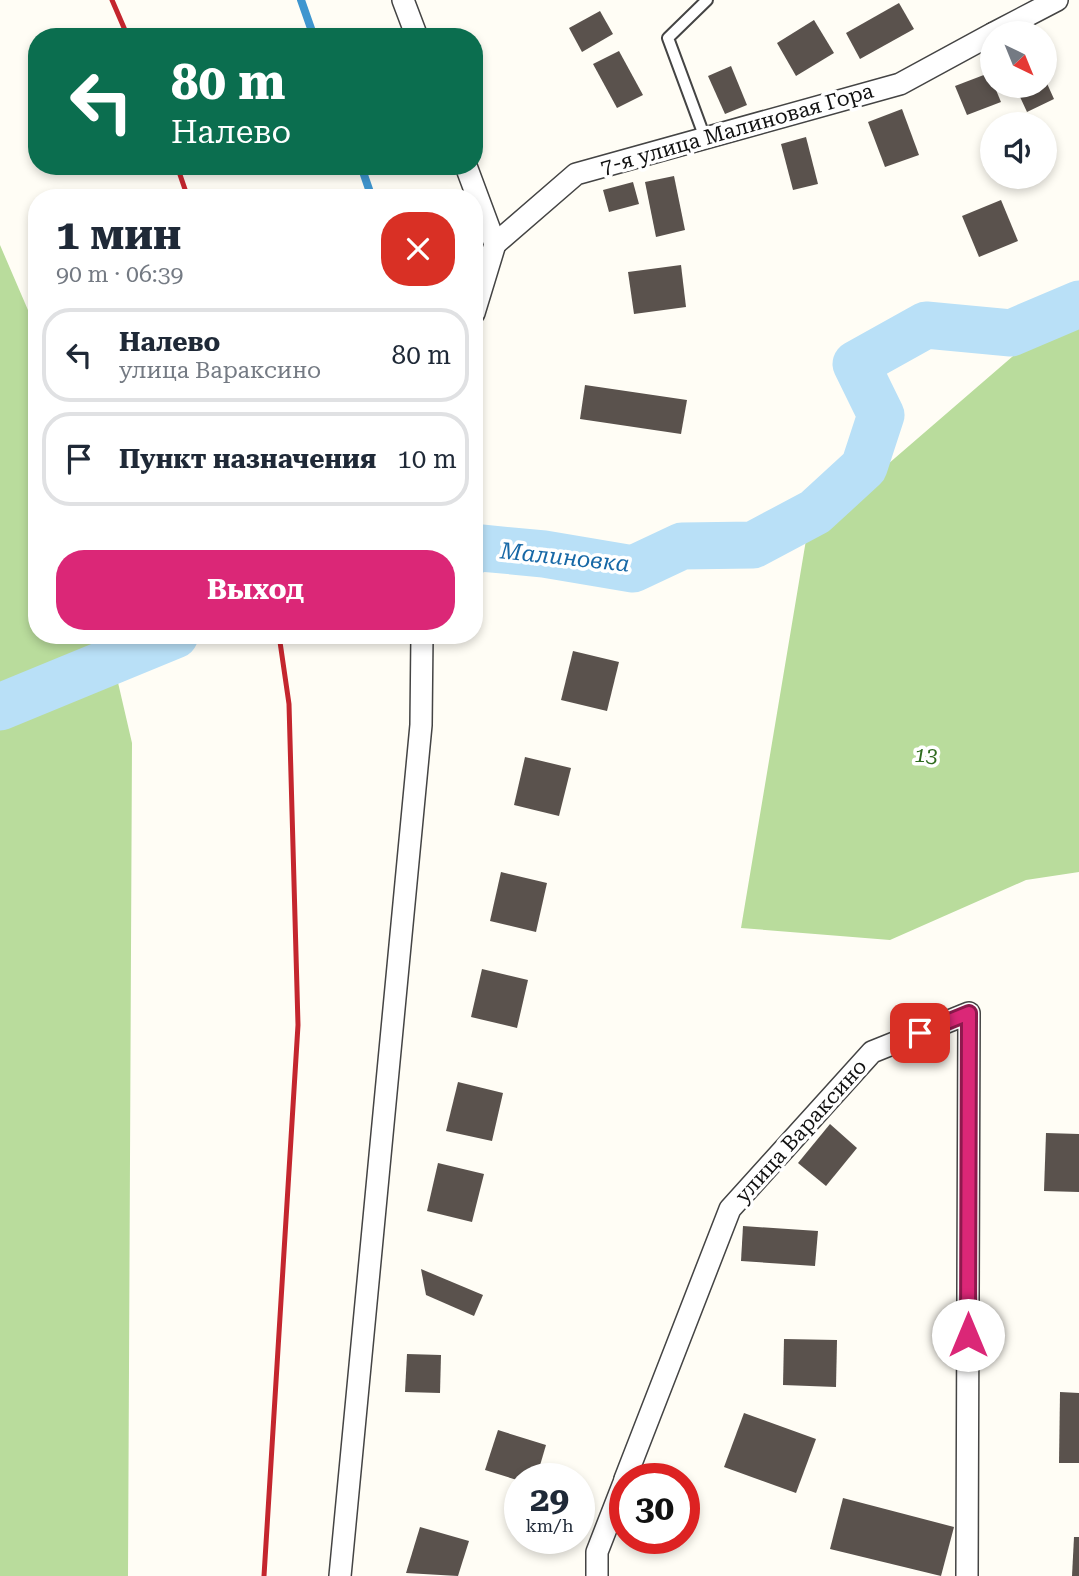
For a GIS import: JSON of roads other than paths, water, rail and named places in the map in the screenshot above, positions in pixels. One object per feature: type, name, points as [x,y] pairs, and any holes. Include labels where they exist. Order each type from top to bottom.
[{"type":"street","points":[[403,0],[414,28]]},
{"type":"street","name":"7-я улица Малиновая Гора","points":[[1017,21],[1057,0]]},
{"type":"street","name":"7-я улица Малиновая Гора","points":[[495,244],[576,174],[900,84],[980,41]]},
{"type":"street","points":[[483,212],[495,244],[483,283]]},
{"type":"street","points":[[340,1576],[421,726],[422,644]]},
{"type":"street","name":"улица Вараксино","points":[[631,1463],[730,1209],[872,1052],[969,1013],[967,1576]]},
{"type":"street","name":"улица Вараксино","points":[[597,1576],[597,1552],[609,1521]]},
{"type":"lane","points":[[705,138],[668,38],[707,0]]},
{"type":"waterway","points":[[301,0],[311,28]]},
{"type":"waterway","points":[[364,175],[369,189]]},
{"type":"waterway","name":"Малиновка","points":[[483,548],[544,554],[633,569],[682,546],[753,545],[815,512],[864,467],[881,415],[856,364],[926,325],[1011,333],[1079,304]]},
{"type":"waterway","name":"Малиновка","points":[[0,707],[153,644]]},
{"type":"railway","points":[[112,0],[124,28]]},
{"type":"railway","points":[[180,175],[185,189]]},
{"type":"railway","points":[[264,1576],[298,1025],[289,704],[280,644]]},
{"type":"park label","name":"13","points":[[926,755]]}]
